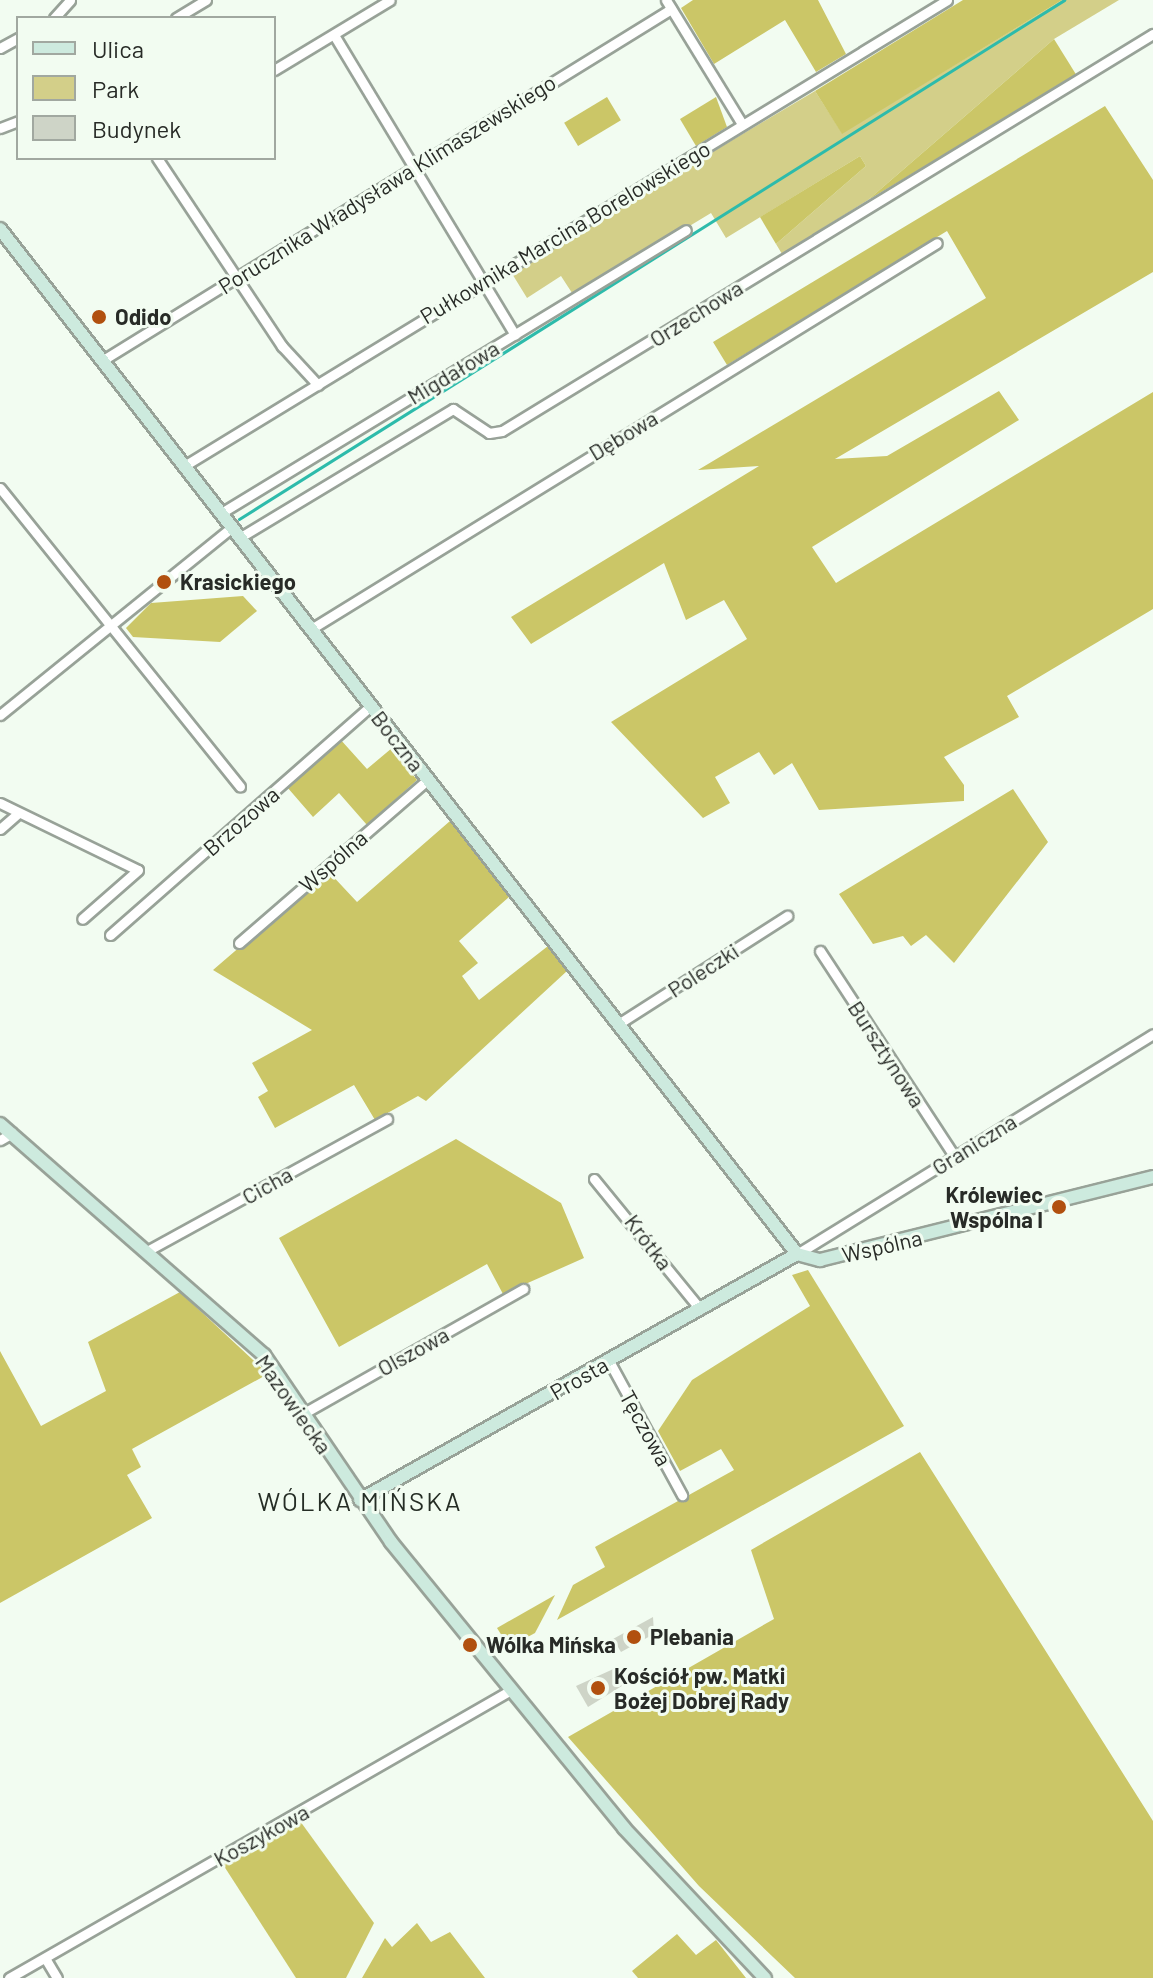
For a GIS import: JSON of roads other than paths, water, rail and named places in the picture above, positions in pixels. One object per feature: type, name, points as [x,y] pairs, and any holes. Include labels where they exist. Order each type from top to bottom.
[{"type":"street","points":[[56,16],[70,0]]},
{"type":"street","points":[[179,16],[206,0]]},
{"type":"street","points":[[276,69],[390,0]]},
{"type":"street","name":"Pułkownika Marcina Borelowskiego","points":[[184,466],[947,0]]},
{"type":"street","points":[[668,4],[742,124]]},
{"type":"street","name":"Porucznika Władysława Klimaszewskiego","points":[[103,360],[413,168],[668,4]]},
{"type":"street","name":"Orzechowa","points":[[235,533],[453,409],[489,433],[502,431],[1153,34]]},
{"type":"street","points":[[334,35],[515,335]]},
{"type":"street","points":[[158,160],[236,277],[318,385]]},
{"type":"street","name":"Boczna","points":[[0,229],[797,1254]]},
{"type":"street","name":"Migdałowa","points":[[221,513],[686,230]]},
{"type":"street","name":"Dębowa","points":[[311,629],[937,243]]},
{"type":"street","points":[[0,488],[114,624],[240,786]]},
{"type":"street","points":[[0,715],[235,533]]},
{"type":"street","name":"Brzozowa","points":[[110,935],[371,706]]},
{"type":"street","name":"Wspólna","points":[[239,943],[428,779]]},
{"type":"street","points":[[0,803],[17,814],[138,870],[82,919]]},
{"type":"street","points":[[0,829],[17,814]]},
{"type":"street","name":"Poleczki","points":[[618,1024],[787,916]]},
{"type":"street","name":"Bursztynowa","points":[[820,951],[954,1156]]},
{"type":"street","name":"Graniczna","points":[[797,1254],[1153,1034]]},
{"type":"street","name":"Cicha","points":[[147,1251],[387,1119]]},
{"type":"street","name":"Mazowiecka","points":[[0,1124],[6,1136],[147,1251],[264,1355],[360,1500],[511,1690],[656,1864],[765,1978]]},
{"type":"street","name":"Wspólna","points":[[797,1254],[820,1260],[1153,1177]]},
{"type":"street","name":"Krótka","points":[[594,1179],[700,1309]]},
{"type":"street","name":"Prosta","points":[[360,1500],[797,1254]]},
{"type":"street","name":"Olszowa","points":[[304,1413],[523,1289]]},
{"type":"street","name":"Tęczowa","points":[[609,1361],[682,1495]]},
{"type":"street","name":"Koszykowa","points":[[9,1978],[511,1690]]},
{"type":"street","points":[[45,1958],[57,1978]]},
{"type":"waterway","points":[[239,519],[1064,0]]},
{"type":"place","name":"Odido","points":[[99,317]]},
{"type":"place","name":"Krasickiego","points":[[164,582]]},
{"type":"place","name":"Królewiec Wspólna I","points":[[1059,1207]]},
{"type":"place","name":"Plebania","points":[[634,1637]]},
{"type":"place","name":"Wólka Mińska","points":[[470,1645]]},
{"type":"place","name":"Kościół pw. Matki Bożej Dobrej Rady","points":[[598,1688]]},
{"type":"district","name":"WÓLKA MIŃSKA","points":[[360,1501]]}]
